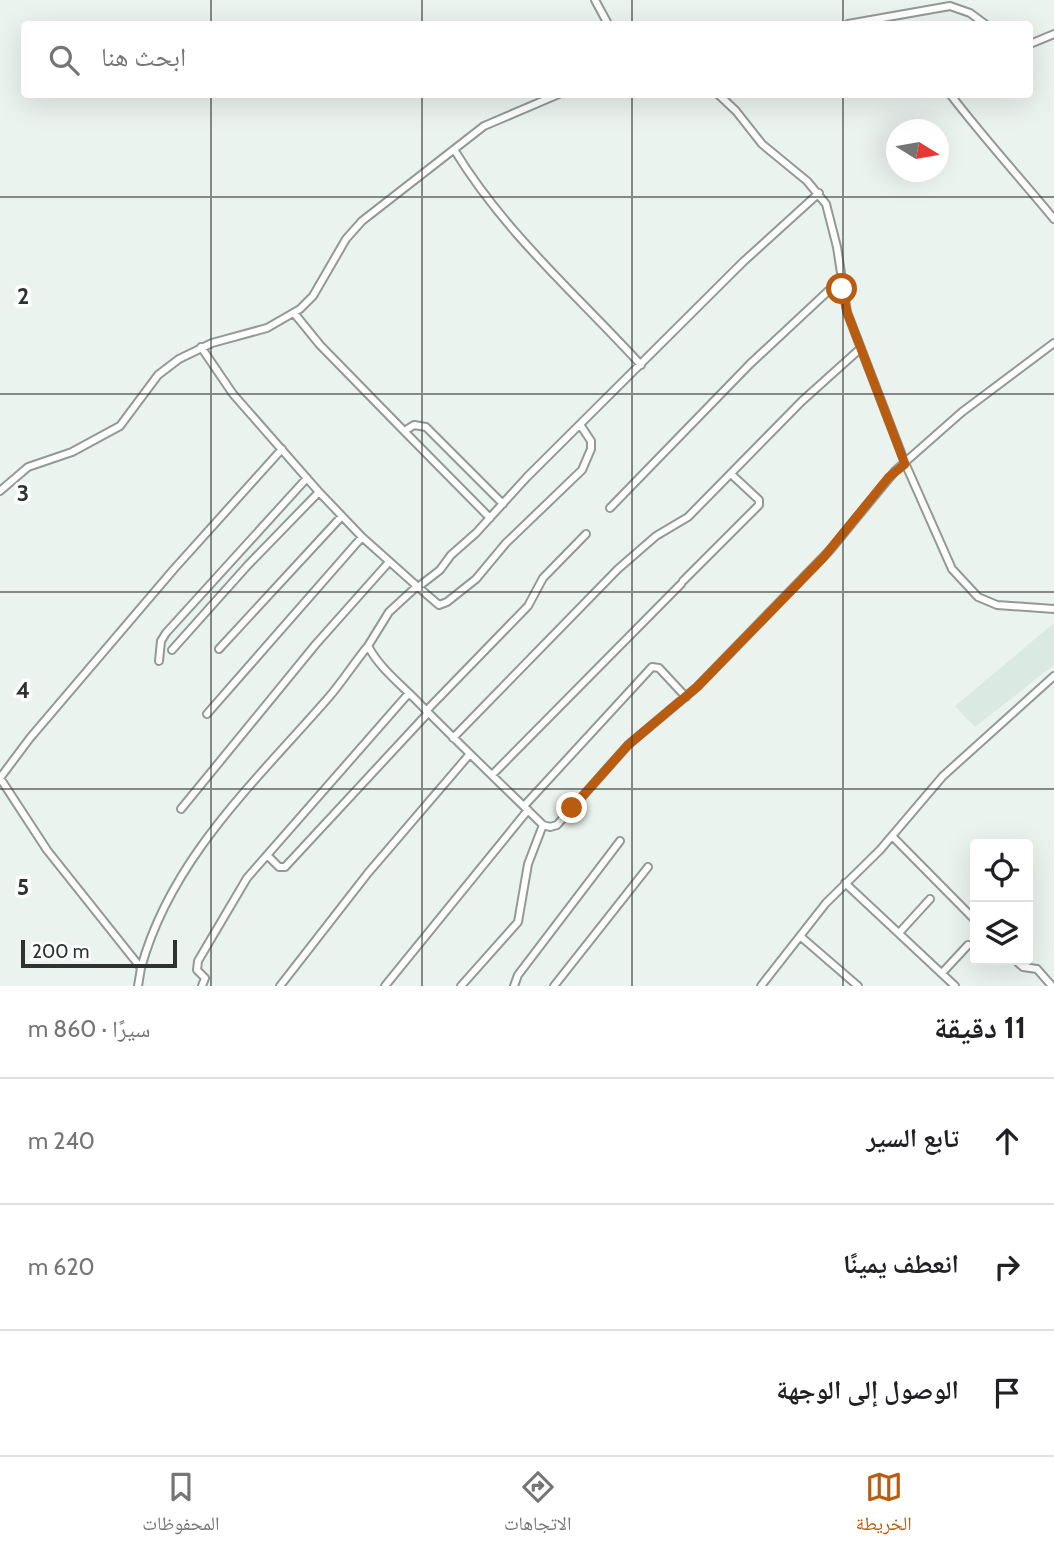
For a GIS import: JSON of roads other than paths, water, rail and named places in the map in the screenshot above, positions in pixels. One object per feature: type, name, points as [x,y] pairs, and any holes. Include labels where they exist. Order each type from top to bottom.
[{"type":"street","points":[[595,0],[606,21]]},
{"type":"street","points":[[865,21],[950,6],[970,13],[981,21]]},
{"type":"street","points":[[1033,43],[1054,34]]},
{"type":"street","points":[[0,491],[28,467],[72,453],[120,426],[158,375],[201,347],[267,328],[294,313],[313,296],[352,230],[491,122],[549,98]]},
{"type":"street","points":[[722,98],[762,144],[819,193],[830,216],[847,312],[905,464],[945,558],[969,590],[997,605],[1054,609]]},
{"type":"street","points":[[953,98],[1054,219]]},
{"type":"street","points":[[455,151],[484,197],[497,208],[525,247],[640,365]]},
{"type":"street","points":[[138,986],[141,968],[167,897],[183,872],[215,828],[330,696],[368,646],[389,612],[440,570],[451,555],[753,252],[819,193]]},
{"type":"street","points":[[610,508],[755,359],[840,281]]},
{"type":"street","points":[[294,313],[320,345],[490,518]]},
{"type":"street","points":[[368,646],[382,667],[469,755],[493,774],[543,825],[557,825],[628,745],[685,697],[823,558],[888,478],[962,412],[1054,342]]},
{"type":"street","points":[[201,347],[233,394],[319,492],[389,562],[435,603],[442,605],[476,579],[506,543],[582,470],[591,449],[591,441],[582,426]]},
{"type":"street","points":[[453,738],[618,569],[656,536],[688,517],[802,401],[861,348]]},
{"type":"street","points":[[405,433],[414,425],[426,427],[503,504]]},
{"type":"street","points":[[141,968],[47,850],[0,778],[23,747],[174,569],[282,449]]},
{"type":"street","points":[[493,774],[759,505],[759,500],[731,474]]},
{"type":"street","points":[[159,661],[161,641],[166,633],[307,478]]},
{"type":"street","points":[[172,650],[248,565],[319,492]]},
{"type":"street","points":[[219,649],[342,516]]},
{"type":"street","points":[[267,855],[281,869],[285,867],[528,606],[543,578],[586,534]]},
{"type":"street","points":[[207,714],[362,537]]},
{"type":"street","points":[[181,809],[316,644],[389,562]]},
{"type":"street","points":[[385,986],[526,808],[652,667],[659,668],[685,697]]},
{"type":"street","points":[[761,986],[845,883],[892,836],[953,765],[1054,676]]},
{"type":"street","points":[[202,986],[205,978],[197,970],[200,958],[244,882],[410,694]]},
{"type":"street","points":[[280,986],[368,873],[469,755]]},
{"type":"street","points":[[461,986],[518,922],[528,864],[543,825]]},
{"type":"street","points":[[892,836],[970,915]]},
{"type":"street","points":[[514,986],[518,975],[620,841]]},
{"type":"street","points":[[554,986],[648,867]]},
{"type":"street","points":[[845,883],[955,986]]},
{"type":"street","points":[[899,933],[930,899]]},
{"type":"street","points":[[800,936],[858,986]]},
{"type":"street","points":[[942,973],[968,945]]},
{"type":"street","points":[[1021,965],[1037,969],[1052,986]]}]
